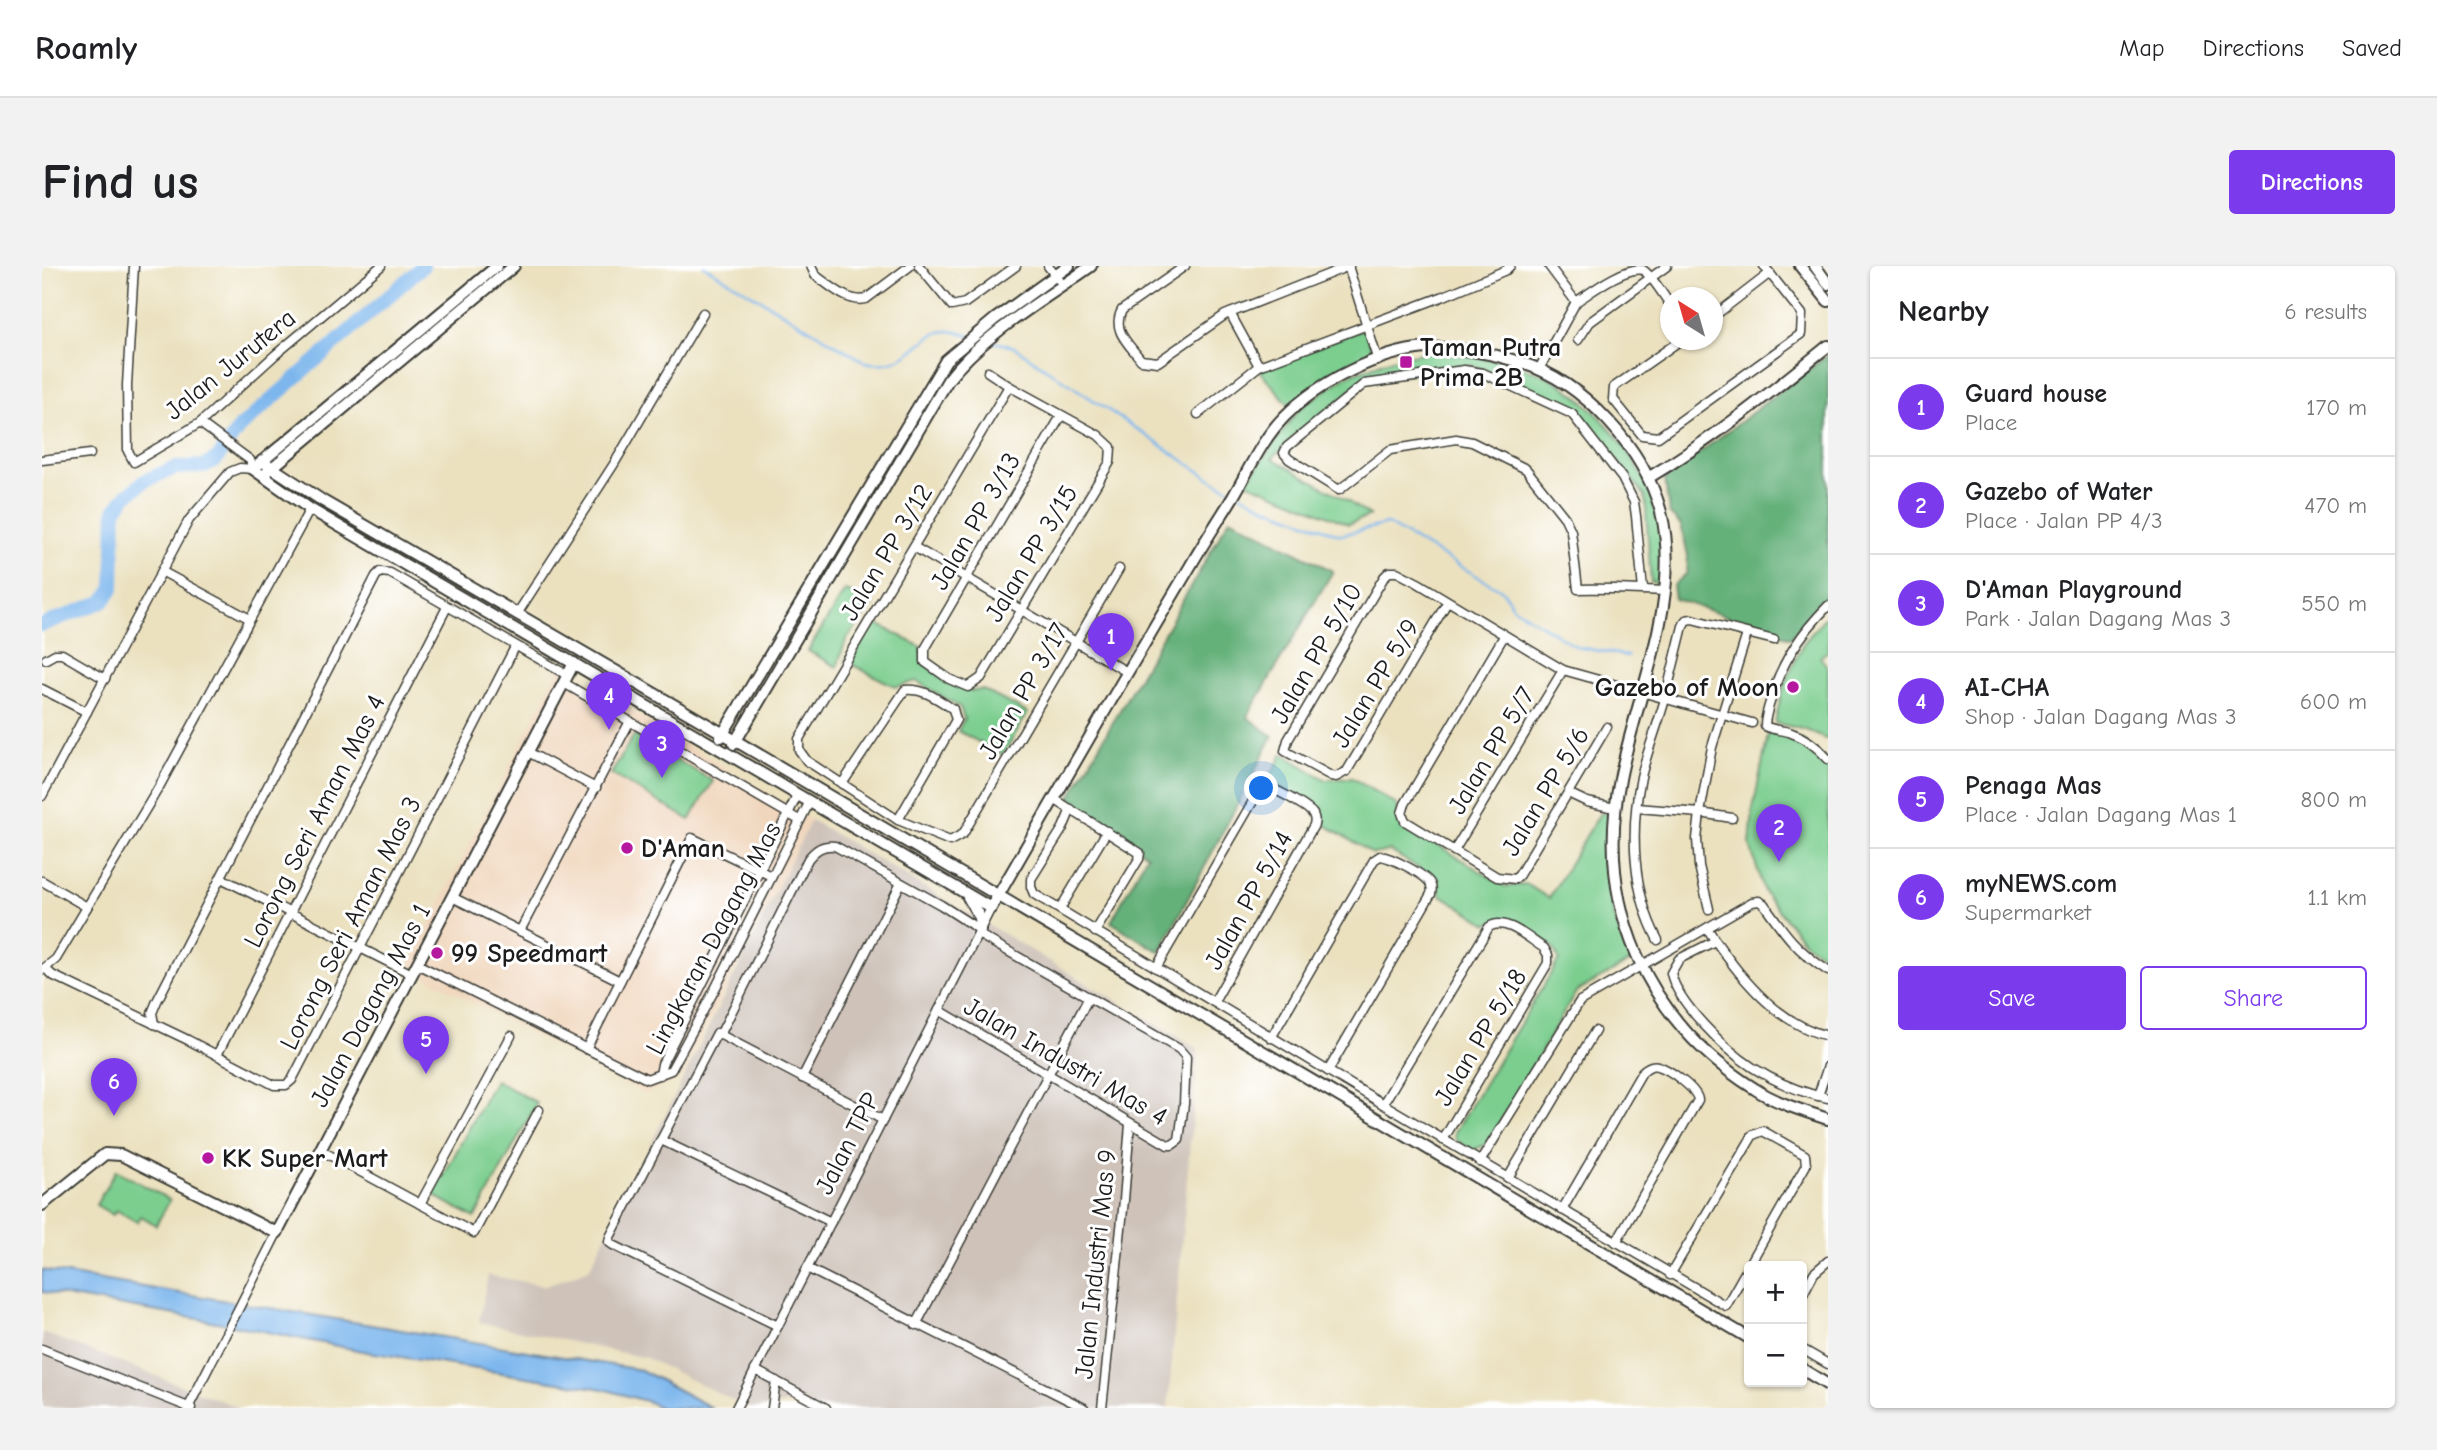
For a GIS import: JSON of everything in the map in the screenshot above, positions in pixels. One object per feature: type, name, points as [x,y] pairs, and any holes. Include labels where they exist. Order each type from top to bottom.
[{"type":"street","name":"Jalan Jurutera","points":[[134,266],[127,385],[128,450],[134,462],[200,423],[275,355],[381,266]]},
{"type":"street","points":[[257,465],[497,266]]},
{"type":"street","points":[[42,796],[189,520],[230,472],[257,465],[514,266]]},
{"type":"street","points":[[811,266],[815,275],[852,300],[866,299],[909,266]]},
{"type":"street","points":[[919,266],[951,306],[965,303],[1016,266]]},
{"type":"street","points":[[1048,266],[1063,286]]},
{"type":"street","points":[[716,746],[946,360],[995,319],[1069,266]]},
{"type":"street","points":[[728,754],[948,380],[978,349],[1013,321],[1091,266]]},
{"type":"street","points":[[1185,266],[1122,310],[1118,317],[1117,327],[1140,360],[1158,362],[1230,313],[1348,266],[1378,361]]},
{"type":"street","points":[[1198,414],[1259,366],[1444,296],[1510,266]]},
{"type":"street","points":[[1549,266],[1576,302]]},
{"type":"street","points":[[1578,340],[1590,322],[1667,266]]},
{"type":"street","points":[[1800,266],[1828,301]]},
{"type":"street","points":[[1815,266],[1828,284]]},
{"type":"street","points":[[1539,369],[1576,302],[1623,268],[1635,267],[1644,271],[1660,291]]},
{"type":"street","points":[[1668,350],[1614,387],[1613,400],[1643,435],[1658,436],[1801,334],[1802,314],[1767,270],[1723,308]]},
{"type":"street","points":[[517,614],[614,464],[703,313]]},
{"type":"street","points":[[1230,313],[1259,366]]},
{"type":"street","points":[[1648,478],[1780,385],[1828,346]]},
{"type":"street","points":[[200,423],[310,509],[991,908],[1263,444],[1286,416],[1325,385],[1352,370],[1427,348],[1473,352],[1539,369],[1581,397],[1612,425],[1635,454],[1660,509],[1667,543],[1664,591],[1615,808],[1613,842],[1620,909],[1641,964],[1655,992],[1698,1046],[1759,1092],[1828,1119]]},
{"type":"street","points":[[1643,590],[1635,509],[1622,478],[1572,414],[1483,373],[1464,370],[1364,384],[1287,447],[1284,453],[1289,459],[1339,490],[1390,450],[1456,439],[1472,442],[1526,469],[1569,525],[1578,589],[1664,591]]},
{"type":"street","points":[[988,372],[1061,416]]},
{"type":"street","name":"Jalan PP 3/12","points":[[842,785],[807,761],[799,750],[799,739],[1009,386]]},
{"type":"street","name":"Jalan PP 3/15","points":[[981,678],[1110,462],[1111,447],[1098,435],[1061,416]]},
{"type":"street","name":"Jalan PP 3/13","points":[[981,678],[968,687],[949,679],[925,662],[925,649],[1061,416]]},
{"type":"street","points":[[42,460],[90,454]]},
{"type":"street","points":[[257,465],[723,733],[1744,1335]]},
{"type":"street","points":[[44,969],[55,958],[159,787],[310,509]]},
{"type":"street","points":[[914,547],[1127,672]]},
{"type":"street","name":"Jalan PP 3/17","points":[[898,820],[950,841],[964,834],[1119,569]]},
{"type":"street","points":[[154,1024],[152,1013],[157,1001],[376,576],[383,571],[515,647],[630,722],[799,820]]},
{"type":"street","points":[[163,572],[250,619]]},
{"type":"street","name":"Jalan PP 5/10","points":[[1331,776],[1285,751],[1384,577],[1389,572],[1397,572],[1448,601]]},
{"type":"street","points":[[1448,601],[1563,670],[1752,723]]},
{"type":"street","name":"Jalan PP 5/9","points":[[1331,776],[1336,777],[1347,771],[1448,601]]},
{"type":"street","points":[[1826,753],[1792,733],[1765,726],[1765,720],[1774,685],[1791,650],[1828,606]]},
{"type":"street","name":"Lorong Seri Aman Mas 4","points":[[217,1055],[447,607]]},
{"type":"street","points":[[1658,940],[1642,907],[1635,825],[1642,774],[1665,699],[1683,626],[1686,621],[1692,619],[1774,640]]},
{"type":"street","points":[[1709,909],[1699,866],[1697,839],[1700,813],[1712,747],[1747,634]]},
{"type":"street","points":[[1454,851],[1405,821],[1402,809],[1504,636]]},
{"type":"street","name":"Lorong Seri Aman Mas 3","points":[[44,969],[274,1085],[286,1084],[292,1080],[515,647]]},
{"type":"street","points":[[46,659],[62,654],[105,678]]},
{"type":"street","name":"Jalan Dagang Mas 1","points":[[189,1408],[276,1233],[574,663]]},
{"type":"street","name":"Jalan PP 5/7","points":[[1454,851],[1563,670]]},
{"type":"street","points":[[919,688],[953,709],[956,720],[898,820],[842,785],[905,690],[919,688]]},
{"type":"street","points":[[42,690],[87,712]]},
{"type":"street","points":[[704,722],[726,719],[735,714]]},
{"type":"street","points":[[520,931],[630,722]]},
{"type":"street","points":[[747,723],[749,740],[755,752]]},
{"type":"street","name":"Jalan PP 5/6","points":[[1454,851],[1503,880],[1515,879],[1607,727]]},
{"type":"street","points":[[528,752],[596,788]]},
{"type":"street","name":"Jalan PP 5/14","points":[[1156,968],[1260,789],[1264,786],[1271,788],[1310,810],[1315,817],[1314,825],[1214,1002]]},
{"type":"street","points":[[1568,793],[1587,802],[1615,808]]},
{"type":"street","name":"Lingkaran Dagang Mas","points":[[660,1075],[662,1064],[758,870],[799,794]]},
{"type":"street","points":[[1054,799],[1140,853],[1139,859],[1095,932]]},
{"type":"street","name":"Lingkaran Dagang Mas","points":[[660,1075],[671,1070],[810,801]]},
{"type":"street","points":[[1637,808],[1732,818]]},
{"type":"street","points":[[1071,809],[1063,828],[1031,879],[1034,894],[1271,1038],[1670,1275],[1726,1306],[1806,1165],[1805,1155],[1763,1130],[1753,1135],[1670,1275]]},
{"type":"street","points":[[1060,909],[1107,831]]},
{"type":"street","points":[[586,1049],[692,838],[771,876]]},
{"type":"street","points":[[720,1035],[808,859],[815,850],[825,845],[835,846],[901,883],[1089,997],[916,1325]]},
{"type":"street","points":[[1271,1038],[1374,860],[1380,856],[1389,856],[1427,880],[1432,886],[1432,894],[1328,1071]]},
{"type":"street","points":[[975,881],[996,881],[1010,875]]},
{"type":"street","points":[[1010,875],[1013,897],[1021,908]]},
{"type":"street","points":[[221,878],[360,948],[414,969],[648,1079],[660,1075]]},
{"type":"street","points":[[42,881],[87,907]]},
{"type":"street","points":[[802,1078],[901,883]]},
{"type":"street","points":[[967,894],[979,916],[979,932]]},
{"type":"street","points":[[452,897],[620,981]]},
{"type":"street","points":[[1480,1162],[1580,1000],[1752,902],[1759,901],[1763,904],[1793,945],[1828,971]]},
{"type":"street","name":"Jalan TPP","points":[[736,1408],[991,908]]},
{"type":"street","name":"Jalan PP 5/18","points":[[1383,1104],[1489,927],[1504,923],[1544,948],[1548,963],[1443,1140]]},
{"type":"street","points":[[1707,928],[1734,970],[1757,994],[1791,1019],[1828,1036]]},
{"type":"street","points":[[1715,940],[1679,959],[1671,973],[1673,984],[1691,1011],[1751,1067],[1789,1085],[1828,1098]]},
{"type":"street","name":"Jalan Industri Mas 4","points":[[939,1010],[1047,1076],[1172,1145],[1179,1140],[1186,1057],[1179,1049],[1089,997]]},
{"type":"street","points":[[1508,1178],[1595,1031]]},
{"type":"street","points":[[778,1326],[609,1242],[717,1033],[883,1120]]},
{"type":"street","points":[[419,1204],[511,1036]]},
{"type":"street","points":[[1562,1210],[1642,1072],[1648,1066],[1657,1066],[1692,1088],[1698,1100],[1616,1242]]},
{"type":"street","points":[[1818,1096],[1828,1066]]},
{"type":"street","points":[[320,1150],[474,1233],[539,1110]]},
{"type":"street","name":"Jalan Industri Mas 9","points":[[1102,1408],[1130,1124]]},
{"type":"street","points":[[661,1140],[831,1222]]},
{"type":"street","points":[[42,1205],[105,1154],[121,1155],[276,1233]]},
{"type":"street","points":[[1807,1286],[1814,1273],[1828,1261]]},
{"type":"street","points":[[807,1268],[1084,1408]]},
{"type":"street","points":[[42,1349],[189,1408]]},
{"type":"street","points":[[1807,1352],[1828,1364]]},
{"type":"street","points":[[755,1370],[826,1408]]},
{"type":"street","points":[[1807,1372],[1828,1385]]},
{"type":"street","points":[[772,1408],[776,1381]]},
{"type":"shaded area","points":[[560,667],[811,820],[681,1077],[645,1094],[407,967]]},
{"type":"shaded area","points":[[811,820],[1198,1049],[1168,1408],[799,1408],[789,1403],[749,1408],[646,1358],[479,1322],[488,1275],[546,1286],[589,1269]]},
{"type":"shaded area","points":[[44,1333],[240,1408],[42,1408]]},
{"type":"green space","points":[[1365,328],[1374,356],[1333,373],[1289,405],[1259,370]]},
{"type":"green space","points":[[1430,351],[1489,359],[1532,370],[1567,388],[1607,425],[1640,472],[1661,522],[1665,546],[1662,584],[1651,582],[1645,496],[1576,408],[1472,365],[1363,380],[1272,458],[1370,516],[1348,524],[1246,482],[1300,408],[1347,376],[1392,359]]},
{"type":"green space","points":[[1828,355],[1828,591],[1791,638],[1675,599],[1673,586],[1687,573],[1688,556],[1681,525],[1669,513],[1665,479]]},
{"type":"green space","points":[[1230,518],[1333,571],[1247,717],[1273,736],[1160,952],[1111,922],[1147,855],[1069,799]]},
{"type":"green space","points":[[845,590],[874,604],[846,640],[837,667],[808,651]]},
{"type":"green space","points":[[1828,613],[1828,651],[1820,657],[1828,667],[1828,739],[1825,739],[1806,730],[1775,723],[1782,691],[1802,645]]},
{"type":"green space","points":[[872,621],[921,647],[923,663],[971,691],[983,690],[1028,713],[1003,755],[958,731],[964,719],[960,707],[916,681],[896,687],[845,661]]},
{"type":"green space","points":[[1769,730],[1802,740],[1828,763],[1828,958],[1805,943],[1764,892],[1750,845],[1753,809]]},
{"type":"green space","points":[[634,735],[713,781],[690,820],[611,774]]},
{"type":"green space","points":[[1283,754],[1326,780],[1352,778],[1397,805],[1399,821],[1506,887],[1526,884],[1549,898],[1600,813],[1609,814],[1609,870],[1614,918],[1631,961],[1576,992],[1488,1143],[1472,1151],[1456,1140],[1455,1132],[1559,960],[1553,947],[1510,920],[1501,919],[1488,924],[1441,895],[1435,878],[1390,851],[1373,854],[1324,824],[1321,812],[1268,780]]},
{"type":"green space","points":[[495,1080],[537,1103],[475,1218],[433,1195]]},
{"type":"green space","points":[[116,1170],[170,1200],[156,1225],[141,1216],[137,1222],[116,1210],[113,1215],[96,1205]]},
{"type":"water","points":[[42,1270],[641,1370],[712,1408],[661,1408],[603,1389],[362,1351],[222,1323],[42,1292]]},
{"type":"waterway","points":[[42,625],[104,601],[113,587],[115,510],[126,496],[146,480],[175,468],[204,466],[217,459],[239,428],[423,266]]},
{"type":"waterway","points":[[704,266],[865,362],[894,361],[939,332],[951,331],[970,336]]},
{"type":"waterway","points":[[990,341],[1014,347],[1214,481],[1234,491]]},
{"type":"waterway","points":[[1240,494],[1263,506],[1341,535],[1387,524],[1503,591],[1514,608],[1577,647],[1628,656]]},
{"type":"place","name":"Taman Putra Prima 2B","points":[[1406,362]]},
{"type":"place","name":"Guard house","points":[[1111,671]]},
{"type":"place","name":"Gazebo of Moon","points":[[1793,687]]},
{"type":"place","name":"AI-CHA","points":[[609,730]]},
{"type":"place","name":"D'Aman Playground","points":[[662,778]]},
{"type":"place","name":"D'Aman","points":[[627,848]]},
{"type":"place","name":"Gazebo of Water","points":[[1779,862]]},
{"type":"place","name":"99 Speedmart","points":[[437,953]]},
{"type":"place","name":"Penaga Mas","points":[[426,1074]]},
{"type":"place","name":"myNEWS.com","points":[[114,1116]]},
{"type":"place","name":"KK Super Mart","points":[[208,1158]]}]
